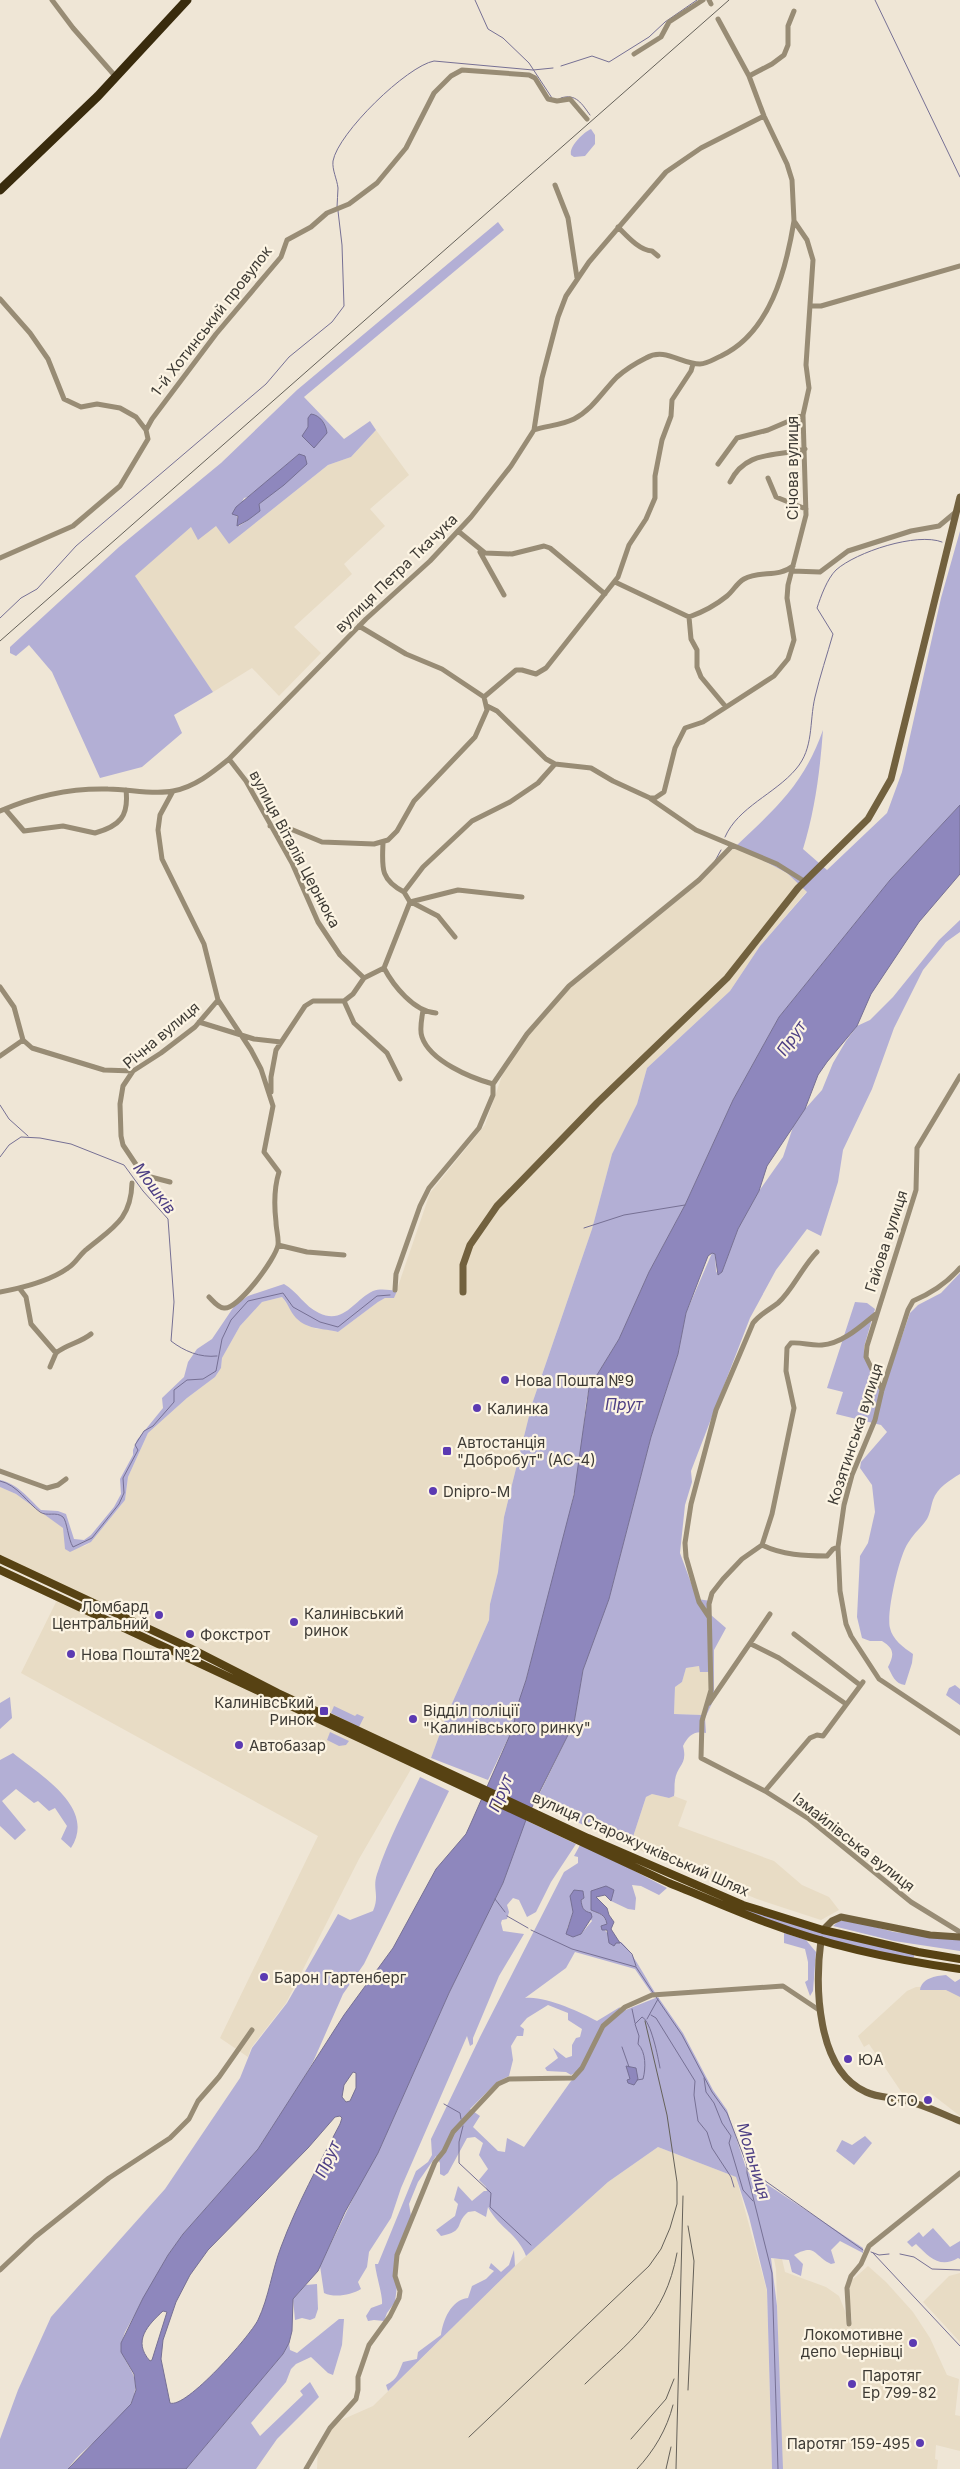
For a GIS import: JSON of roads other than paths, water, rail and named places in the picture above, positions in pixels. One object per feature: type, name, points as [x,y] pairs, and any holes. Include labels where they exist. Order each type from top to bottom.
[{"type":"highway","points":[[0,190],[116,77],[187,0]]},
{"type":"main road","name":"вулиця Старожучківський Шлях","points":[[0,1559],[335,1723]]},
{"type":"main road","name":"вулиця Старожучківський Шлях","points":[[0,1570],[586,1840],[742,1908],[821,1940],[916,1963],[960,1969]]},
{"type":"main road","name":"вулиця Старожучківський Шлях","points":[[742,1908],[823,1930],[918,1952],[960,1959]]},
{"type":"main road","points":[[916,1963],[918,1952]]},
{"type":"street","points":[[52,0],[73,28],[116,77]]},
{"type":"street","points":[[634,54],[661,37],[669,22],[703,0]]},
{"type":"street","points":[[749,76],[777,61],[786,52],[789,41],[788,26],[794,11]]},
{"type":"street","name":"Січова вулиця","points":[[650,798],[655,798],[664,792],[674,748],[685,728],[703,722],[774,676],[788,659],[794,640],[787,598],[788,586],[804,532],[806,509],[803,415],[809,388],[806,365],[812,306],[814,260],[804,236],[794,220],[792,180],[749,76],[718,19]]},
{"type":"street","name":"1-й Хотинський провулок","points":[[0,558],[73,526],[120,486],[148,439],[146,430],[169,394],[281,257],[287,240],[310,227],[327,213],[348,204],[377,183],[406,148],[434,93],[451,76],[462,70],[529,75],[534,78],[548,99],[557,101],[570,99],[587,119]]},
{"type":"street","name":"вулиця Петра Ткачука","points":[[3,810],[40,796],[71,790],[173,791],[189,786],[210,774],[229,759],[359,626],[430,561],[458,531],[511,466],[534,430],[542,378],[558,317],[577,278],[618,228],[666,172],[701,148],[764,116]]},
{"type":"street","points":[[555,186],[568,218],[577,278]]},
{"type":"street","points":[[534,430],[573,420],[588,410],[618,376],[648,357],[664,354],[692,364],[704,364],[729,352],[746,340],[760,323],[782,271],[794,220]]},
{"type":"street","points":[[618,228],[634,242],[646,250],[652,250],[658,256]]},
{"type":"street","points":[[792,232],[804,236]]},
{"type":"street","points":[[812,306],[821,306],[960,266]]},
{"type":"street","points":[[0,299],[30,333],[48,360],[64,399],[81,407],[97,404],[120,408],[136,417],[146,430]]},
{"type":"street","points":[[484,697],[516,670],[536,674],[543,672],[615,582],[629,545],[646,519],[655,498],[655,476],[662,440],[671,416],[672,400],[691,371],[692,364]]},
{"type":"street","points":[[718,464],[737,438],[768,430],[803,415]]},
{"type":"street","points":[[730,482],[737,469],[747,460],[804,449]]},
{"type":"street","points":[[768,478],[776,497],[806,509]]},
{"type":"street","points":[[463,1292],[464,1265],[470,1245],[498,1206],[597,1103],[727,978],[804,882],[868,819],[891,779],[960,497]]},
{"type":"street","points":[[615,582],[689,617],[703,612],[727,596],[744,579],[792,569],[820,572],[848,551],[911,531],[939,526],[958,511]]},
{"type":"street","points":[[458,531],[480,551],[504,595]]},
{"type":"street","points":[[480,551],[512,554],[544,546],[556,552],[605,594]]},
{"type":"street","points":[[783,572],[788,586]]},
{"type":"street","points":[[689,617],[691,639],[697,650],[697,667],[701,677],[726,707]]},
{"type":"street","points":[[270,826],[293,830],[322,842],[383,843],[397,831],[417,797],[470,745],[484,717],[486,706],[484,697],[442,669],[406,654],[359,626]]},
{"type":"street","points":[[486,706],[496,711],[546,759],[555,764],[591,768],[650,798],[696,830],[777,864],[804,882]]},
{"type":"street","name":"вулиця Віталія Цернюка","points":[[229,759],[246,780],[292,863],[318,922],[340,955],[364,978]]},
{"type":"street","points":[[404,892],[424,867],[472,821],[510,802],[538,783],[555,764]]},
{"type":"street","points":[[3,810],[24,830],[63,826],[95,833],[122,819],[126,811],[126,790]]},
{"type":"street","points":[[173,791],[160,815],[159,843],[162,859],[204,944],[218,1000],[261,1069],[270,1098],[272,1115],[264,1152],[279,1172],[275,1189],[278,1245],[274,1256],[251,1289],[231,1306],[224,1308],[218,1306],[209,1297]]},
{"type":"street","points":[[383,843],[382,862],[385,878],[391,885],[404,892],[410,902],[438,916],[455,937]]},
{"type":"street","points":[[396,1290],[396,1274],[420,1206],[429,1188],[479,1128],[493,1096],[493,1084],[526,1034],[569,986],[694,884],[732,846]]},
{"type":"street","points":[[410,902],[458,890],[522,897]]},
{"type":"street","points":[[270,1098],[273,1064],[281,1042],[305,1006],[313,1001],[344,1001],[353,994],[364,978],[384,968],[410,902]]},
{"type":"street","points":[[384,968],[394,984],[423,1010],[436,1013]]},
{"type":"street","points":[[0,987],[14,1007],[23,1040],[32,1048],[104,1070],[133,1070]]},
{"type":"street","name":"Річна вулиця","points":[[170,1182],[143,1175],[123,1145],[120,1104],[123,1086],[133,1070],[161,1053],[199,1022],[218,1000]]},
{"type":"street","points":[[344,1001],[354,1023],[387,1053],[400,1079]]},
{"type":"street","points":[[423,1010],[421,1036],[431,1054],[474,1079],[493,1084]]},
{"type":"street","points":[[199,1022],[240,1035],[281,1042]]},
{"type":"street","points":[[0,1056],[23,1040]]},
{"type":"street","name":"Гайова вулиця","points":[[882,1390],[866,1357],[866,1346],[916,1190],[917,1148],[960,1076]]},
{"type":"street","points":[[0,1292],[20,1290],[70,1267],[88,1248],[119,1224],[132,1194],[132,1183]]},
{"type":"street","points":[[278,1245],[307,1252],[344,1255]]},
{"type":"street","points":[[709,1618],[699,1602],[686,1557],[685,1543],[691,1504],[716,1410],[752,1323],[761,1313],[778,1303],[808,1261],[817,1252]]},
{"type":"street","name":"Козятинська вулиця","points":[[960,1268],[949,1280],[932,1293],[913,1301],[882,1390],[875,1420],[852,1474],[844,1504],[838,1547],[838,1574],[844,1612],[851,1636],[861,1654],[884,1684],[960,1733]]},
{"type":"street","points":[[20,1290],[26,1297],[32,1324],[56,1353]]},
{"type":"street","points":[[709,1704],[711,1690],[708,1604],[712,1593],[742,1559],[762,1545],[777,1497],[794,1408],[786,1371],[787,1348],[791,1343],[821,1345],[834,1342],[853,1332],[876,1314]]},
{"type":"street","points":[[50,1367],[56,1353],[64,1346],[82,1340],[90,1334]]},
{"type":"street","points":[[0,1471],[47,1488],[58,1485],[66,1479]]},
{"type":"street","points":[[762,1545],[776,1552],[819,1556],[827,1556],[832,1549],[838,1547]]},
{"type":"street","points":[[709,1704],[770,1614]]},
{"type":"street","points":[[766,1791],[810,1738],[823,1736],[861,1684],[794,1634]]},
{"type":"street","points":[[751,1644],[779,1658],[846,1704]]},
{"type":"street","name":"Ізмайлівська вулиця","points":[[709,1704],[702,1722],[702,1758],[766,1791],[809,1819],[911,1902],[960,1932]]},
{"type":"street","points":[[823,1930],[832,1921],[841,1917],[921,1933],[960,1938]]},
{"type":"street","points":[[821,1940],[817,1984],[819,2010],[826,2037],[836,2061],[848,2079],[866,2092],[928,2107],[960,2121]]},
{"type":"street","points":[[306,2469],[326,2434],[356,2399],[358,2377],[369,2345],[390,2316],[399,2298],[400,2291],[395,2276],[400,2244],[435,2162],[444,2151],[453,2132],[498,2084],[508,2079],[573,2078],[582,2068],[603,2026],[625,2007],[652,1995],[782,1986],[819,2010]]},
{"type":"street","points":[[0,2270],[35,2237],[109,2178],[170,2138],[189,2119],[198,2101],[220,2078],[252,2030]]},
{"type":"street","points":[[849,2324],[847,2288],[851,2276],[861,2264],[869,2246],[960,2173]]},
{"type":"water","points":[[311,414],[317,416],[322,421],[327,433],[314,448],[302,436],[308,427],[308,418]]},
{"type":"water","points":[[299,454],[305,456],[307,464],[259,504],[260,511],[237,526],[238,516],[232,514],[236,507]]},
{"type":"water","name":"Прут","points":[[960,805],[960,874],[919,922],[871,994],[857,1026],[818,1075],[805,1109],[767,1166],[759,1191],[738,1229],[722,1272],[718,1275],[715,1254],[712,1253],[708,1256],[686,1313],[678,1354],[651,1437],[609,1599],[583,1670],[574,1723],[527,1817],[503,1883],[449,1993],[378,2153],[345,2212],[318,2271],[293,2299],[292,2331],[289,2343],[283,2354],[186,2469],[68,2469],[131,2404],[136,2390],[134,2374],[121,2352],[121,2343],[143,2298],[168,2255],[183,2234],[258,2149],[344,2015],[393,1948],[436,1869],[466,1834],[513,1728],[574,1495],[589,1388],[619,1339],[649,1272],[685,1205],[733,1100],[779,1017],[890,880]],"holes":[[[353,2072],[356,2073],[356,2088],[350,2101],[346,2102],[342,2097],[344,2085]],[[340,2116],[342,2118],[340,2124],[287,2231],[258,2320],[231,2355],[203,2384],[178,2402],[170,2403],[161,2359],[163,2340],[176,2302],[190,2275],[208,2250],[308,2148],[335,2117]],[[163,2311],[167,2312],[152,2360],[150,2361],[142,2347],[142,2340],[157,2316]]]},
{"type":"water","points":[[606,1886],[614,1890],[611,1901],[605,1895],[596,1897],[607,1908],[614,1922],[611,1929],[620,1943],[616,1943],[614,1946],[609,1943],[607,1930],[602,1930],[601,1926],[607,1924],[605,1918],[591,1910],[591,1891]]},
{"type":"water","points":[[574,1890],[583,1891],[582,1907],[591,1913],[592,1917],[581,1934],[573,1937],[566,1934],[573,1912],[570,1896]]},
{"type":"water","points":[[626,2066],[636,2068],[638,2079],[634,2085],[628,2083],[627,2080],[630,2079]]},
{"type":"waterway","points":[[475,0],[488,29],[503,38],[529,63],[552,98]]},
{"type":"waterway","points":[[561,66],[592,56],[609,62],[649,37],[665,22],[697,0]]},
{"type":"waterway","points":[[875,0],[960,177]]},
{"type":"waterway","points":[[337,207],[338,188],[333,161],[338,149],[347,134],[375,102],[408,75],[434,61],[533,70],[553,68]]},
{"type":"waterway","points":[[561,98],[575,98],[590,115]]},
{"type":"waterway","points":[[0,618],[21,598],[37,589],[76,546],[266,384],[289,357],[332,322],[344,306],[342,245],[338,211]]},
{"type":"waterway","points":[[725,837],[739,817],[796,769],[806,753],[815,697],[833,634],[817,608],[830,578],[845,563],[887,546],[918,540],[942,542]]},
{"type":"waterway","points":[[715,861],[721,850]]},
{"type":"waterway","points":[[0,1105],[9,1119],[28,1136]]},
{"type":"waterway","name":"Мошків","points":[[0,1157],[9,1145],[21,1137],[40,1138],[71,1144],[124,1165],[143,1191],[168,1219],[174,1302],[171,1341],[192,1353],[204,1356],[217,1356]]},
{"type":"waterway","points":[[584,1228],[624,1215],[685,1205]]},
{"type":"waterway","points":[[0,1481],[12,1486],[40,1512],[57,1514],[63,1517],[73,1547],[92,1538],[119,1504],[124,1493],[123,1478],[138,1450],[135,1445],[144,1431],[153,1426],[174,1402],[174,1390],[187,1380],[203,1379],[216,1371],[222,1339],[231,1320],[248,1301],[283,1293],[293,1307],[320,1322],[338,1327],[377,1296],[390,1295]]},
{"type":"waterway","name":"Мольниця","points":[[495,1899],[505,1912]]},
{"type":"waterway","name":"Мольниця","points":[[507,1916],[528,1928]]},
{"type":"waterway","name":"Мольниця","points":[[531,1930],[572,1949],[636,1967],[654,1994]]},
{"type":"waterway","points":[[620,1942],[632,1954],[636,1966]]},
{"type":"waterway","name":"Мольниця","points":[[656,1997],[682,2035],[712,2092],[727,2113],[747,2165],[747,2173],[772,2273],[778,2469]]},
{"type":"waterway","points":[[647,2019],[658,1999]]},
{"type":"waterway","points":[[632,2009],[635,2023]]},
{"type":"waterway","points":[[651,2015],[656,2018],[695,2081],[694,2095],[698,2121],[707,2132],[712,2148],[731,2177],[734,2187]]},
{"type":"waterway","points":[[637,2080],[643,2079],[645,2070],[645,2060],[643,2051],[638,2044],[639,2036],[635,2024],[642,2017],[651,2032],[660,2068]]},
{"type":"waterway","points":[[622,2047],[629,2067]]},
{"type":"waterway","points":[[704,2078],[706,2092],[714,2103],[722,2123],[731,2136],[729,2143],[743,2190],[753,2201]]},
{"type":"waterway","points":[[444,2104],[460,2113],[461,2119]]},
{"type":"waterway","points":[[463,2126],[459,2142],[459,2163],[491,2193],[490,2207],[531,2245]]},
{"type":"waterway","points":[[747,2168],[863,2250]]},
{"type":"waterway","points":[[871,2252],[879,2255],[889,2254]]},
{"type":"waterway","points":[[873,2253],[960,2346]]},
{"type":"waterway","points":[[900,2254],[914,2257],[932,2269],[960,2270]]},
{"type":"railway","points":[[0,641],[729,0]]},
{"type":"railway","points":[[469,2437],[649,2266],[661,2249],[670,2228],[677,2204],[677,2182],[667,2115],[645,2021]]},
{"type":"railway","points":[[676,2469],[683,2196]]},
{"type":"railway","points":[[688,2226],[694,2261],[688,2390]]},
{"type":"railway","points":[[585,2384],[631,2341],[654,2312],[664,2295],[677,2253]]},
{"type":"railway","points":[[631,2439],[666,2399],[674,2379]]},
{"type":"railway","points":[[637,2469],[659,2439],[673,2405]]},
{"type":"railway","points":[[666,2469],[671,2447]]},
{"type":"place","name":"Нова Пошта №9","points":[[505,1380]]},
{"type":"place","name":"Калинка","points":[[477,1408]]},
{"type":"place","name":"Автостанція \"Добробут\" (АС-4)","points":[[447,1451]]},
{"type":"place","name":"Dnipro-M","points":[[433,1491]]},
{"type":"place","name":"Ломбард Центральний","points":[[159,1615]]},
{"type":"place","name":"Калинівський ринок","points":[[294,1622]]},
{"type":"place","name":"Фокстрот","points":[[190,1634]]},
{"type":"place","name":"Нова Пошта №2","points":[[71,1654]]},
{"type":"place","name":"Калинівський Ринок","points":[[324,1711]]},
{"type":"place","name":"Відділ поліції \"Калинівського ринку\"","points":[[413,1719]]},
{"type":"place","name":"Автобазар","points":[[239,1745]]},
{"type":"place","name":"Барон Гартенберг","points":[[264,1977]]},
{"type":"place","name":"ЮА","points":[[848,2059]]},
{"type":"place","name":"СТО","points":[[928,2100]]},
{"type":"place","name":"Локомотивне депо Чернівці","points":[[913,2343]]},
{"type":"place","name":"Паротяг Ер 799-82","points":[[852,2384]]},
{"type":"place","name":"Паротяг 159-495","points":[[920,2443]]}]
